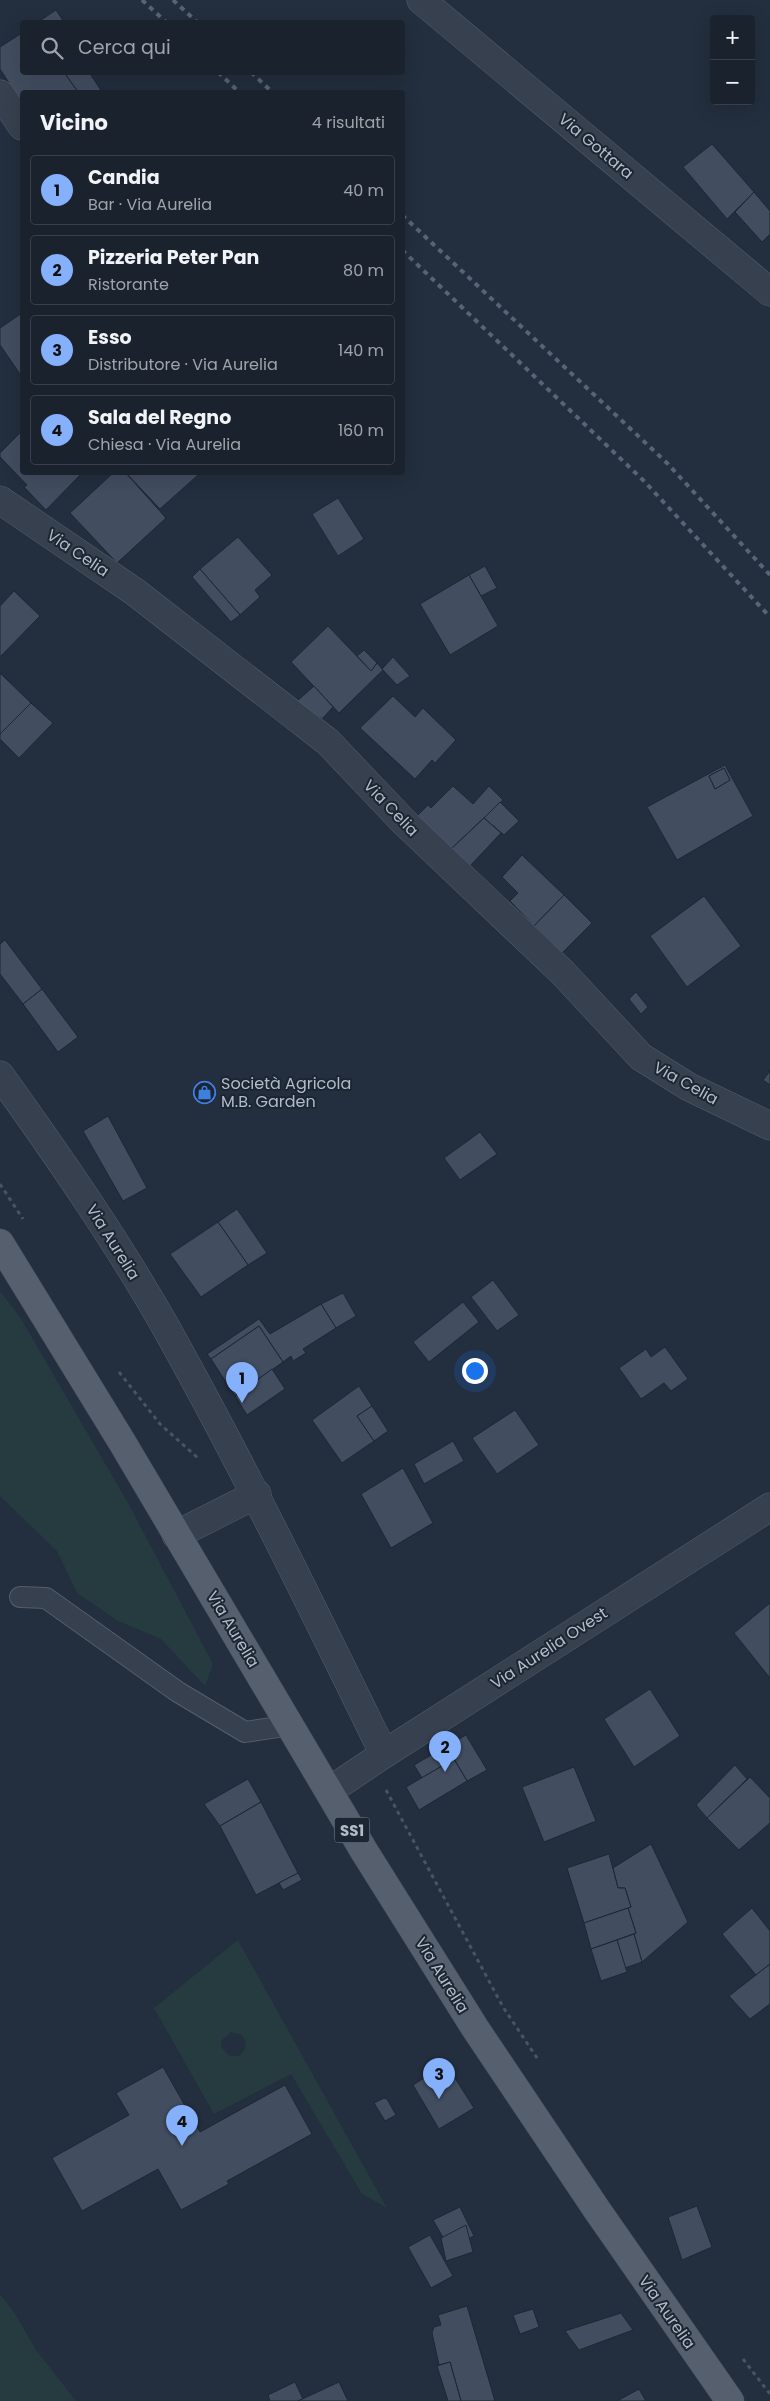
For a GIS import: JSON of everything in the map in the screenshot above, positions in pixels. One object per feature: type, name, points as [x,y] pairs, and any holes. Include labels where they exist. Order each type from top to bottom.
[{"type":"main road","name":"Via Aurelia","points":[[0,1243],[329,1791],[475,2028],[597,2210],[730,2401]]},
{"type":"street","name":"Via Gottara","points":[[421,0],[770,292]]},
{"type":"street","points":[[0,94],[20,123]]},
{"type":"street","name":"Via Celia","points":[[0,500],[135,592],[328,742],[403,821],[563,973],[641,1057],[689,1087],[770,1126]]},
{"type":"street","name":"Via Aurelia","points":[[0,1075],[66,1167],[163,1322],[256,1494],[384,1754]]},
{"type":"street","points":[[176,1535],[256,1494]]},
{"type":"street","name":"Via Aurelia Ovest","points":[[329,1791],[770,1506]]},
{"type":"lane","points":[[20,1597],[46,1598],[178,1692],[245,1732],[291,1725]]},
{"type":"green space","points":[[0,1291],[20,1317],[128,1503],[213,1664],[205,1686],[161,1639],[118,1621],[77,1593],[57,1551],[0,1496]]},
{"type":"green space","points":[[238,1940],[387,2208],[362,2194],[291,2074],[214,2114],[154,2008]],"holes":[[[231,2032],[242,2035],[246,2042],[244,2051],[238,2056],[230,2056],[221,2047],[222,2040]]]},
{"type":"green space","points":[[0,2294],[14,2312],[36,2350],[76,2401],[0,2401]]},
{"type":"building","points":[[56,10],[63,20],[41,20]]},
{"type":"building","points":[[20,34],[20,75],[66,75],[77,90],[20,90],[20,100],[0,69],[0,47]]},
{"type":"building","points":[[66,75],[91,75],[101,90],[77,90]]},
{"type":"building","points":[[712,144],[754,192],[727,219],[683,167]]},
{"type":"building","points":[[754,192],[770,211],[770,234],[762,242],[735,212]]},
{"type":"building","points":[[20,314],[20,374],[0,345],[0,328]]},
{"type":"building","points":[[20,433],[20,475],[80,475],[46,510],[24,487],[27,485],[0,457],[0,453]]},
{"type":"building","points":[[111,475],[128,475],[166,518],[117,563],[70,513]]},
{"type":"building","points":[[128,475],[198,475],[160,509]]},
{"type":"building","points":[[338,498],[364,539],[338,556],[312,514]]},
{"type":"building","points":[[238,537],[272,575],[255,590],[260,597],[240,615],[200,569]]},
{"type":"building","points":[[485,566],[497,588],[481,596],[469,575]]},
{"type":"building","points":[[200,569],[240,615],[231,622],[192,577]]},
{"type":"building","points":[[469,575],[498,626],[450,655],[420,604]]},
{"type":"building","points":[[14,591],[40,616],[0,657],[0,606]]},
{"type":"building","points":[[328,626],[371,671],[377,663],[383,670],[339,713],[291,662]]},
{"type":"building","points":[[364,650],[377,663],[371,671],[357,656]]},
{"type":"building","points":[[393,657],[410,676],[397,685],[382,669]]},
{"type":"building","points":[[0,673],[31,703],[0,734]]},
{"type":"building","points":[[314,686],[333,707],[322,719],[296,702]]},
{"type":"building","points":[[393,696],[415,717],[423,708],[456,740],[435,763],[432,760],[415,779],[360,728]]},
{"type":"building","points":[[31,703],[53,723],[19,758],[0,739],[0,734]]},
{"type":"building","points":[[725,765],[753,816],[677,860],[647,807]],"holes":[[[724,768],[730,780],[715,789],[709,776]]]},
{"type":"building","points":[[724,768],[730,780],[715,789],[709,776]]},
{"type":"building","points":[[453,786],[473,804],[489,786],[503,800],[451,849],[417,816],[428,805],[431,808]]},
{"type":"building","points":[[500,802],[519,821],[504,835],[484,818]]},
{"type":"building","points":[[484,818],[501,833],[469,867],[451,849]]},
{"type":"building","points":[[522,855],[564,895],[534,926],[510,901],[518,893],[502,877]]},
{"type":"building","points":[[564,895],[592,923],[562,953],[534,926]]},
{"type":"building","points":[[704,896],[741,946],[687,987],[650,936]]},
{"type":"building","points":[[5,940],[42,989],[23,1004],[0,974],[0,944]]},
{"type":"building","points":[[42,989],[78,1037],[58,1052],[23,1004]]},
{"type":"building","points":[[636,992],[648,1007],[641,1014],[629,999]]},
{"type":"building","points":[[770,1071],[770,1085],[763,1080]]},
{"type":"building","points":[[108,1116],[147,1188],[123,1201],[83,1131]]},
{"type":"building","points":[[480,1132],[497,1154],[460,1180],[444,1158]]},
{"type":"building","points":[[237,1209],[267,1253],[248,1265],[218,1222]]},
{"type":"building","points":[[218,1222],[248,1265],[201,1297],[170,1254]]},
{"type":"building","points":[[493,1280],[519,1315],[497,1331],[471,1297]]},
{"type":"building","points":[[343,1293],[356,1316],[336,1328],[321,1304]]},
{"type":"building","points":[[463,1302],[479,1322],[429,1362],[413,1342]]},
{"type":"building","points":[[321,1304],[336,1328],[303,1349],[306,1353],[293,1361],[291,1356],[283,1362],[259,1326],[211,1359],[207,1354],[259,1319],[270,1334]]},
{"type":"building","points":[[259,1326],[283,1362],[235,1396],[211,1359]]},
{"type":"building","points":[[665,1347],[688,1379],[671,1391],[664,1383],[641,1399],[619,1368],[646,1349],[651,1357]]},
{"type":"building","points":[[272,1369],[285,1389],[247,1415],[235,1396]]},
{"type":"building","points":[[359,1386],[372,1406],[357,1416],[374,1441],[342,1463],[312,1420]]},
{"type":"building","points":[[372,1406],[388,1431],[374,1441],[357,1416]]},
{"type":"building","points":[[515,1410],[539,1445],[497,1474],[472,1438]]},
{"type":"building","points":[[453,1441],[464,1461],[424,1484],[414,1464]]},
{"type":"building","points":[[403,1468],[433,1523],[391,1548],[361,1494]]},
{"type":"building","points":[[770,1603],[770,1678],[734,1633]]},
{"type":"building","points":[[650,1689],[680,1736],[634,1767],[604,1719]]},
{"type":"building","points":[[466,1735],[487,1770],[467,1781],[454,1759],[422,1778],[414,1765]]},
{"type":"building","points":[[454,1759],[467,1781],[419,1810],[406,1787]]},
{"type":"building","points":[[735,1765],[747,1779],[707,1818],[696,1805]]},
{"type":"building","points":[[574,1767],[596,1821],[544,1842],[522,1787]]},
{"type":"building","points":[[750,1777],[770,1798],[770,1823],[739,1850],[707,1818]]},
{"type":"building","points":[[248,1779],[261,1802],[220,1826],[204,1804]]},
{"type":"building","points":[[261,1802],[298,1873],[256,1895],[220,1826]]},
{"type":"building","points":[[651,1844],[688,1922],[642,1962],[628,1908],[631,1907],[625,1888],[618,1888],[613,1868]]},
{"type":"building","points":[[609,1854],[618,1888],[625,1888],[631,1907],[584,1923],[567,1868]]},
{"type":"building","points":[[298,1873],[302,1880],[283,1890],[279,1883]]},
{"type":"building","points":[[628,1908],[636,1933],[591,1949],[584,1923]]},
{"type":"building","points":[[752,1908],[770,1931],[770,1964],[756,1975],[722,1934]]},
{"type":"building","points":[[634,1934],[642,1962],[625,1968],[617,1940]]},
{"type":"building","points":[[617,1940],[627,1972],[601,1981],[591,1949]]},
{"type":"building","points":[[770,1964],[770,2004],[750,2019],[729,1996]]},
{"type":"building","points":[[446,2064],[474,2108],[439,2129],[413,2085]]},
{"type":"building","points":[[163,2067],[200,2132],[285,2085],[312,2134],[227,2181],[229,2184],[181,2210],[158,2169],[82,2211],[52,2158],[129,2115],[116,2093]]},
{"type":"building","points":[[384,2098],[387,2099],[396,2115],[385,2121],[374,2103]]},
{"type":"building","points":[[697,2206],[712,2247],[682,2260],[668,2217]]},
{"type":"building","points":[[460,2207],[474,2236],[449,2248],[433,2220]]},
{"type":"building","points":[[466,2225],[473,2252],[446,2261],[441,2238]]},
{"type":"building","points":[[430,2235],[453,2276],[431,2288],[408,2247]]},
{"type":"building","points":[[467,2306],[495,2401],[461,2401],[450,2362],[439,2365],[432,2333],[434,2327],[441,2325],[438,2315]]},
{"type":"building","points":[[533,2309],[539,2327],[520,2334],[513,2315]]},
{"type":"building","points":[[621,2313],[633,2330],[579,2350],[565,2331]]},
{"type":"building","points":[[450,2362],[461,2401],[448,2401],[437,2366]]},
{"type":"building","points":[[295,2382],[303,2399],[298,2401],[270,2401],[268,2395]]},
{"type":"building","points":[[339,2382],[348,2401],[298,2401]]},
{"type":"building","points":[[639,2389],[646,2401],[617,2401]]},
{"type":"railway","points":[[142,0],[164,20]]},
{"type":"railway","points":[[173,0],[195,20]]},
{"type":"railway","points":[[221,75],[237,90]]},
{"type":"railway","points":[[254,75],[270,90]]},
{"type":"railway","points":[[405,218],[667,463],[770,575]]},
{"type":"railway","points":[[405,253],[644,481],[770,617]]},
{"type":"place","name":"Società Agricola M.B. Garden","points":[[205,1092]]},
{"type":"place","name":"Candia","points":[[242,1403]]},
{"type":"place","name":"Pizzeria Peter Pan","points":[[445,1772]]},
{"type":"place","name":"Esso","points":[[439,2099]]},
{"type":"place","name":"Sala del Regno","points":[[182,2146]]}]
